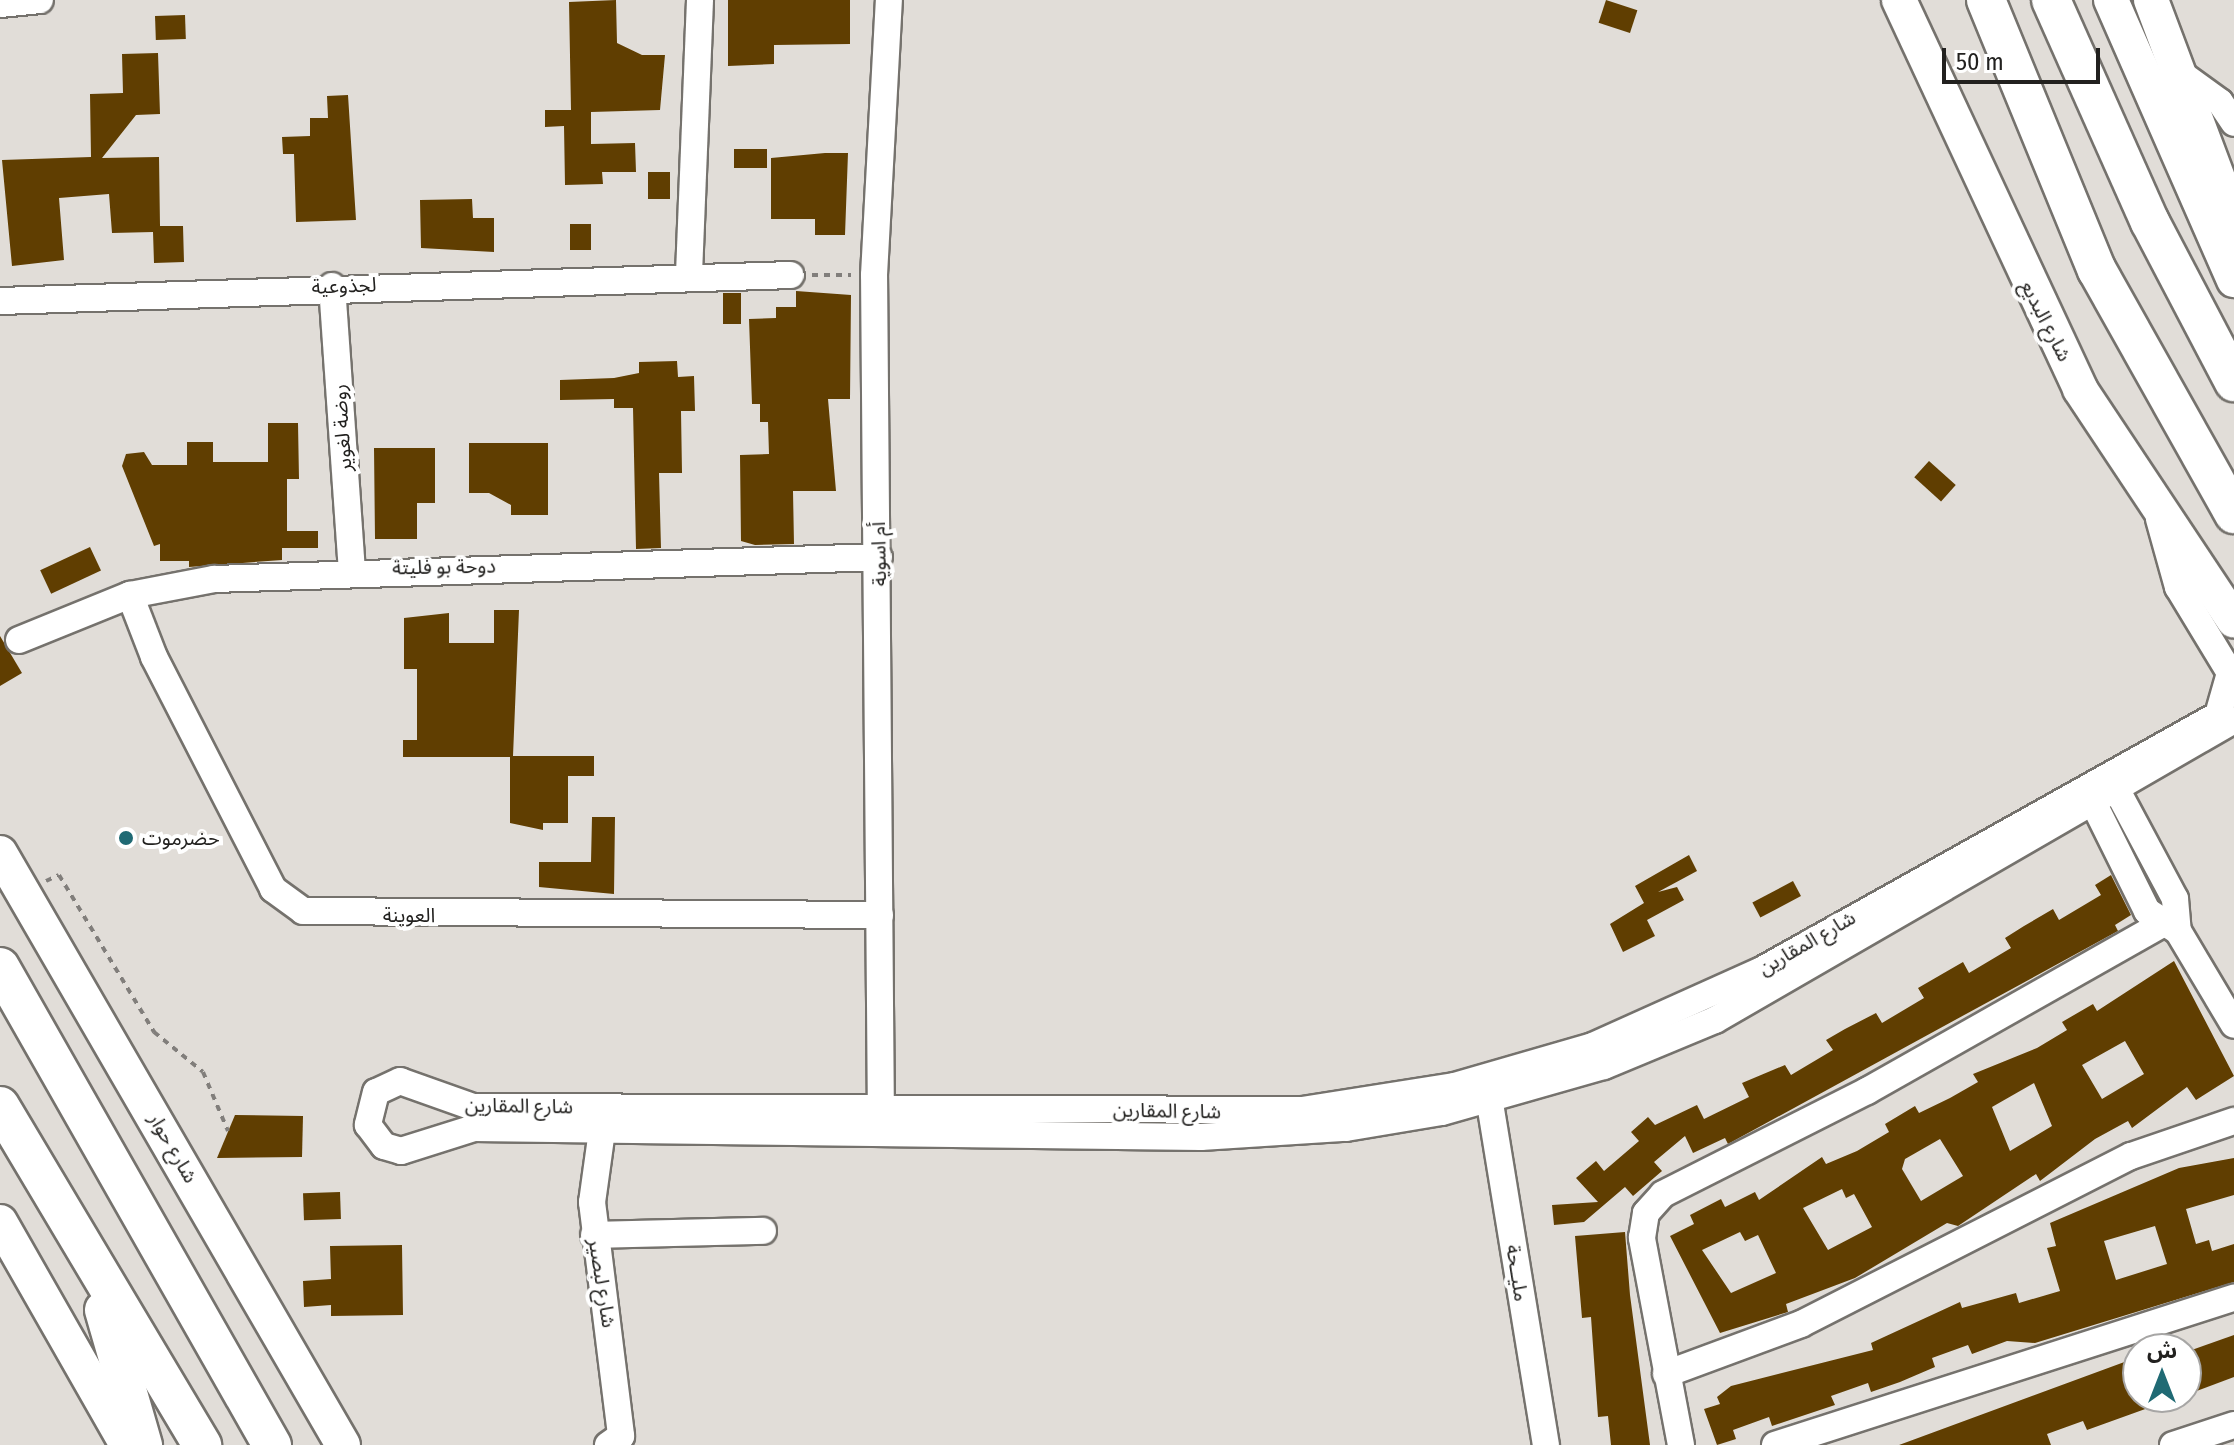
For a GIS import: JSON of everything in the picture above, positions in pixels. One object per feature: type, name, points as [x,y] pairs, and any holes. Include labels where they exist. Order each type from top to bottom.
[{"type":"highway","points":[[2051,0],[2137,195],[2234,382]]},
{"type":"highway","points":[[1987,5],[2097,270],[2234,514]]},
{"type":"highway","points":[[0,967],[272,1445]]},
{"type":"highway","points":[[0,1106],[202,1445]]},
{"type":"highway","points":[[88,1257],[143,1445]]},
{"type":"main road","name":"شارع البديع","points":[[1899,0],[2054,337],[2154,502],[2234,621]]},
{"type":"main road","points":[[2111,0],[2234,280]]},
{"type":"main road","points":[[2151,0],[2234,221]]},
{"type":"main road","name":"شارع حوار","points":[[0,853],[343,1445]]},
{"type":"main road","points":[[0,1222],[127,1445]]},
{"type":"street","points":[[0,4],[40,0]]},
{"type":"street","points":[[689,274],[700,0]]},
{"type":"street","name":"أم اسوية","points":[[881,1120],[879,557],[874,275],[889,0]]},
{"type":"street","points":[[2173,65],[2230,111],[2234,123]]},
{"type":"street","name":"لجذوعية","points":[[0,301],[689,274],[791,275]]},
{"type":"street","name":"روضة لغوير","points":[[332,286],[352,569]]},
{"type":"street","name":"شارع المقارين","points":[[2102,790],[2210,723],[2230,695],[2226,662],[2178,587],[2154,502]]},
{"type":"street","name":"دوحة بو فليتة","points":[[19,640],[130,595],[214,579],[352,569],[879,557]]},
{"type":"street","name":"العوينة","points":[[130,595],[154,657],[273,889],[303,911],[880,915]]},
{"type":"street","name":"شارع المقارين","points":[[881,1120],[614,1107],[460,1106],[400,1081],[376,1092],[366,1116],[376,1140],[401,1151],[461,1130],[1251,1112],[1488,1089],[1707,998],[2234,720]]},
{"type":"street","points":[[2102,790],[2170,928],[2234,1025]]},
{"type":"street","points":[[1681,1445],[1642,1238],[1646,1213],[1663,1194],[1867,1091],[2170,928]]},
{"type":"street","name":"مليــحة","points":[[1488,1089],[1546,1445]]},
{"type":"street","points":[[598,1129],[614,1107]]},
{"type":"street","points":[[1666,1374],[1801,1324],[2131,1156],[2234,1121]]},
{"type":"street","name":"شارع لبصير","points":[[598,1129],[594,1235],[617,1442]]},
{"type":"street","points":[[594,1235],[763,1231]]},
{"type":"street","points":[[1775,1445],[2234,1298]]},
{"type":"street","points":[[2173,1445],[2226,1433]]},
{"type":"path","points":[[791,275],[874,275]]},
{"type":"path","points":[[22,891],[59,875],[154,1032],[213,1086],[228,1131]]},
{"type":"building","points":[[616,0],[617,43],[642,55],[665,55],[660,110],[591,112],[591,144],[635,143],[636,172],[602,172],[603,184],[565,185],[564,126],[545,127],[545,110],[571,110],[569,2]]},
{"type":"building","points":[[728,0],[850,0],[850,44],[774,45],[774,64],[728,66]]},
{"type":"building","points":[[1606,0],[1637,10],[1630,33],[1599,23]]},
{"type":"building","points":[[185,15],[186,39],[156,40],[155,16]]},
{"type":"building","points":[[158,53],[160,114],[136,115],[102,158],[159,157],[160,226],[183,226],[184,262],[154,263],[153,232],[112,233],[109,194],[59,198],[64,260],[12,266],[2,160],[91,157],[90,94],[123,93],[122,54]]},
{"type":"building","points":[[348,95],[356,220],[296,222],[294,154],[283,154],[282,137],[310,136],[310,118],[328,118],[327,96]]},
{"type":"building","points":[[734,149],[767,149],[767,168],[734,168]]},
{"type":"building","points":[[848,153],[845,235],[815,235],[815,219],[771,219],[771,158]]},
{"type":"building","points":[[648,172],[670,172],[670,199],[648,199]]},
{"type":"building","points":[[472,199],[473,218],[494,218],[494,252],[421,248],[420,200]]},
{"type":"building","points":[[570,224],[591,224],[591,250],[570,250]]},
{"type":"building","points":[[796,291],[851,295],[850,399],[828,399],[836,491],[793,491],[794,544],[755,545],[741,541],[740,455],[769,454],[768,422],[760,422],[760,404],[752,404],[749,319],[776,318],[776,307],[796,307]]},
{"type":"building","points":[[723,293],[741,293],[741,324],[723,324]]},
{"type":"building","points":[[677,361],[678,377],[694,376],[695,411],[681,411],[682,473],[659,473],[661,548],[636,549],[633,408],[614,408],[614,399],[560,400],[560,380],[614,378],[639,373],[639,362]]},
{"type":"building","points":[[268,423],[298,423],[299,479],[287,479],[287,531],[318,531],[318,548],[282,548],[282,560],[189,567],[189,561],[160,561],[160,544],[154,546],[122,466],[126,454],[144,452],[152,465],[187,465],[187,442],[213,442],[213,462],[268,462]]},
{"type":"building","points":[[469,443],[548,443],[548,515],[511,515],[511,505],[489,493],[469,493]]},
{"type":"building","points":[[374,448],[435,448],[435,503],[417,503],[417,539],[375,539]]},
{"type":"building","points":[[1929,461],[1956,485],[1941,501],[1914,477]]},
{"type":"building","points":[[90,547],[101,571],[51,594],[40,570]]},
{"type":"building","points":[[494,610],[519,610],[513,756],[594,756],[594,776],[568,776],[568,823],[543,823],[543,830],[510,823],[510,757],[403,757],[403,740],[417,740],[417,669],[404,669],[404,618],[449,613],[449,643],[494,643]]},
{"type":"building","points":[[0,636],[22,673],[0,686]]},
{"type":"building","points":[[592,817],[615,817],[614,894],[539,887],[539,862],[591,862]]},
{"type":"building","points":[[1689,855],[1697,871],[1658,892],[1677,887],[1684,900],[1647,920],[1655,936],[1623,952],[1610,924],[1644,903],[1635,886]]},
{"type":"building","points":[[2111,875],[2131,915],[2115,925],[2118,931],[1728,1144],[1725,1138],[1693,1153],[1685,1136],[1654,1162],[1662,1171],[1633,1196],[1625,1187],[1584,1222],[1554,1225],[1552,1205],[1598,1202],[1576,1178],[1596,1161],[1604,1171],[1639,1141],[1631,1132],[1648,1117],[1655,1125],[1697,1105],[1704,1119],[1749,1097],[1742,1083],[1785,1065],[1791,1075],[1833,1050],[1826,1040],[1876,1013],[1882,1023],[1924,998],[1918,988],[1963,962],[1969,973],[2011,948],[2005,938],[2053,909],[2059,920],[2101,895],[2095,885]]},
{"type":"building","points":[[1793,881],[1801,896],[1760,918],[1752,903]]},
{"type":"building","points":[[2174,961],[2234,1076],[2196,1100],[2187,1087],[2132,1128],[2128,1121],[2095,1139],[2040,1181],[2036,1174],[1958,1226],[1947,1223],[1855,1278],[1786,1304],[1788,1312],[1720,1333],[1670,1236],[1694,1224],[1690,1215],[1721,1199],[1725,1207],[1755,1192],[1759,1200],[1822,1157],[1826,1164],[1857,1151],[1889,1132],[1885,1124],[1915,1106],[1919,1113],[1950,1098],[1978,1082],[1973,1074],[2037,1048],[2067,1030],[2062,1022],[2093,1004],[2097,1011]],"holes":[[[2125,1041],[2144,1074],[2102,1099],[2082,1065]],[[2034,1083],[2052,1126],[2010,1151],[1992,1107]],[[1940,1139],[1963,1176],[1921,1201],[1902,1169],[1905,1159]],[[1842,1189],[1846,1198],[1854,1194],[1872,1227],[1828,1250],[1803,1208]],[[1740,1232],[1745,1241],[1758,1235],[1776,1273],[1731,1293],[1702,1250]]]},
{"type":"building","points":[[235,1115],[303,1116],[302,1157],[217,1158]]},
{"type":"building","points":[[2234,1158],[2234,1195],[2186,1209],[2196,1244],[2209,1240],[2212,1251],[2234,1244],[2234,1282],[2035,1343],[2007,1341],[1972,1354],[1968,1345],[1932,1358],[1935,1367],[1900,1382],[1871,1392],[1868,1383],[1831,1396],[1835,1405],[1772,1426],[1769,1417],[1733,1430],[1736,1439],[1717,1445],[1704,1409],[1720,1404],[1717,1397],[1731,1386],[1873,1350],[1871,1343],[1960,1302],[1962,1308],[2016,1293],[2019,1303],[2060,1291],[2047,1248],[2056,1246],[2050,1223],[2179,1168]],"holes":[[[2155,1226],[2167,1264],[2116,1280],[2104,1241]]]},
{"type":"building","points":[[340,1192],[341,1219],[304,1220],[303,1193]]},
{"type":"building","points":[[1625,1232],[1650,1445],[1611,1445],[1608,1416],[1598,1417],[1591,1317],[1582,1318],[1575,1236]]},
{"type":"building","points":[[402,1245],[403,1315],[331,1316],[331,1305],[304,1307],[303,1281],[331,1279],[330,1246]]},
{"type":"building","points":[[2234,1335],[2234,1377],[2202,1389],[2202,1346]]},
{"type":"building","points":[[2122,1363],[2122,1413],[2134,1413],[2087,1430],[2083,1421],[2047,1434],[2051,1445],[1899,1445]]},
{"type":"place","name":"حضرموت","points":[[126,838]]}]
